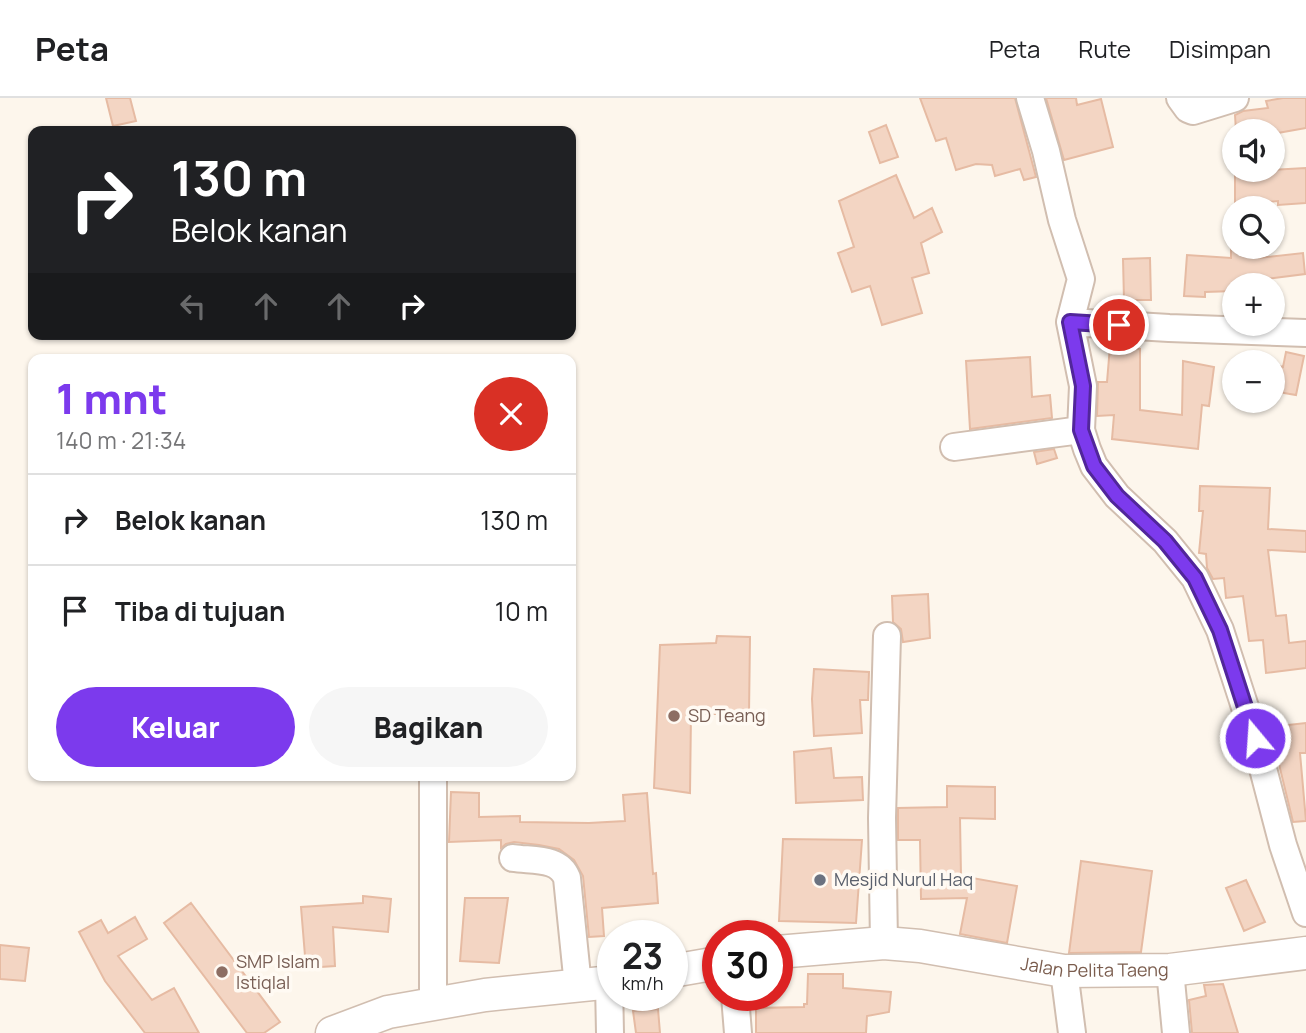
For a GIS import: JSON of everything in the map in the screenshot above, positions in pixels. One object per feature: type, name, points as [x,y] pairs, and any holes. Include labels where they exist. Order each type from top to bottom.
[{"type":"street","points":[[1030,98],[1046,150],[1062,220],[1081,279],[1070,322],[1083,386],[1081,430],[1094,466],[1117,496],[1165,541],[1195,578],[1220,630],[1255,738],[1283,845],[1306,912]]},
{"type":"street","points":[[1180,98],[1188,109],[1194,111],[1235,98]]},
{"type":"street","points":[[1070,322],[1306,333]]},
{"type":"street","points":[[954,447],[1081,430]]},
{"type":"street","points":[[884,943],[883,781],[887,636]]},
{"type":"street","points":[[433,781],[433,1004]]},
{"type":"street","points":[[513,858],[557,864],[564,871],[567,878],[578,986]]},
{"type":"street","name":"Jalan Pelita Taeng","points":[[793,951],[884,943],[920,946],[1064,971],[1170,970],[1306,953]]},
{"type":"street","points":[[1170,970],[1176,1033]]},
{"type":"street","points":[[1064,971],[1072,1033]]},
{"type":"street","points":[[332,1033],[388,1012],[485,995],[597,984]]},
{"type":"street","points":[[610,1011],[610,1033]]},
{"type":"street","points":[[736,1011],[738,1033]]},
{"type":"building","points":[[106,98],[130,98],[136,121],[113,126]]},
{"type":"building","points":[[920,98],[1015,98],[1036,177],[1024,180],[1020,169],[995,176],[992,165],[976,164],[956,170],[946,138],[936,141]]},
{"type":"building","points":[[1046,98],[1076,98],[1077,105],[1101,99],[1113,147],[1064,160]]},
{"type":"building","points":[[1306,98],[1306,128],[1285,132],[1285,119],[1235,119],[1235,115],[1243,111],[1268,108],[1266,101]]},
{"type":"building","points":[[886,125],[898,157],[880,163],[869,132]]},
{"type":"building","points":[[1306,168],[1306,203],[1285,204],[1285,196],[1235,196],[1235,182],[1285,182],[1285,169]]},
{"type":"building","points":[[896,175],[914,218],[932,208],[942,232],[921,243],[929,273],[912,278],[922,313],[882,325],[870,286],[852,292],[838,253],[854,247],[839,201]]},
{"type":"building","points":[[1303,253],[1305,274],[1285,277],[1285,273],[1222,273],[1222,291],[1205,292],[1205,297],[1184,296],[1187,255],[1222,259],[1285,259],[1285,255]]},
{"type":"building","points":[[1150,258],[1151,300],[1124,300],[1123,259]]},
{"type":"building","points":[[1110,346],[1140,349],[1140,410],[1182,415],[1183,361],[1214,367],[1209,406],[1202,405],[1198,449],[1112,439],[1114,415],[1097,416],[1098,382],[1107,382]]},
{"type":"building","points":[[1286,352],[1304,356],[1296,395],[1285,393]]},
{"type":"building","points":[[1030,357],[1032,397],[1050,395],[1052,418],[970,429],[966,361]]},
{"type":"building","points":[[1054,449],[1057,458],[1037,464],[1034,452]]},
{"type":"building","points":[[1200,486],[1270,488],[1268,529],[1306,531],[1306,552],[1268,550],[1276,616],[1286,615],[1289,643],[1306,641],[1306,668],[1266,673],[1263,640],[1249,641],[1243,596],[1226,598],[1224,578],[1213,579],[1207,568],[1206,554],[1199,553],[1203,511],[1199,511]]},
{"type":"building","points":[[928,594],[930,638],[903,642],[901,629],[893,622],[892,596]]},
{"type":"building","points":[[717,636],[750,637],[749,714],[691,714],[690,793],[654,788],[660,645],[716,643]]},
{"type":"building","points":[[814,669],[869,672],[868,700],[860,700],[862,733],[814,736]]},
{"type":"building","points":[[1306,723],[1306,753],[1300,753],[1306,821],[1293,822],[1270,727]]},
{"type":"building","points":[[831,748],[834,778],[862,777],[863,800],[796,803],[794,752]]},
{"type":"building","points":[[947,786],[995,787],[995,819],[960,818],[961,876],[1017,886],[1007,943],[960,934],[967,898],[921,899],[920,840],[898,840],[898,808],[947,807]]},
{"type":"building","points":[[451,792],[479,793],[479,817],[520,816],[520,822],[589,823],[625,821],[623,795],[647,793],[658,903],[602,908],[603,920],[597,920],[597,936],[589,937],[583,876],[574,860],[559,849],[514,842],[501,848],[501,840],[449,842]]},
{"type":"building","name":"Mesjid Nurul Haq","points":[[783,839],[862,840],[856,923],[779,920]]},
{"type":"building","points":[[1081,861],[1152,871],[1141,952],[1069,953]]},
{"type":"building","points":[[1246,880],[1265,922],[1244,931],[1226,888]]},
{"type":"building","points":[[363,896],[391,899],[388,932],[333,927],[335,966],[306,968],[301,907],[363,903]]},
{"type":"building","points":[[465,898],[508,898],[499,963],[460,961]]},
{"type":"building","name":"SMP Islam Istiqlal","points":[[191,903],[280,1022],[264,1033],[247,1033],[164,923]]},
{"type":"building","points":[[135,917],[147,939],[118,956],[152,1000],[174,988],[199,1033],[145,1033],[105,981],[79,932],[101,920],[108,933]]},
{"type":"building","points":[[0,945],[29,948],[25,981],[0,979]]},
{"type":"building","points":[[808,974],[843,974],[843,988],[891,992],[889,1012],[867,1016],[866,1033],[756,1033],[756,1011],[793,1011],[793,1007],[804,1007],[804,1004],[807,1004]]},
{"type":"building","points":[[1223,984],[1238,1033],[1192,1033],[1189,1000],[1206,996],[1204,985]]},
{"type":"building","points":[[633,1011],[658,1011],[660,1033],[636,1033]]},
{"type":"place","name":"SD Teang","points":[[674,716]]},
{"type":"place","name":"Mesjid Nurul Haq","points":[[820,880]]},
{"type":"place","name":"SMP Islam Istiqlal","points":[[222,972]]},
{"type":"route","points":[[1119,325],[1070,322],[1083,386],[1081,430],[1087,449],[1094,466],[1117,496],[1165,541],[1195,578],[1220,630],[1255,738]]}]
